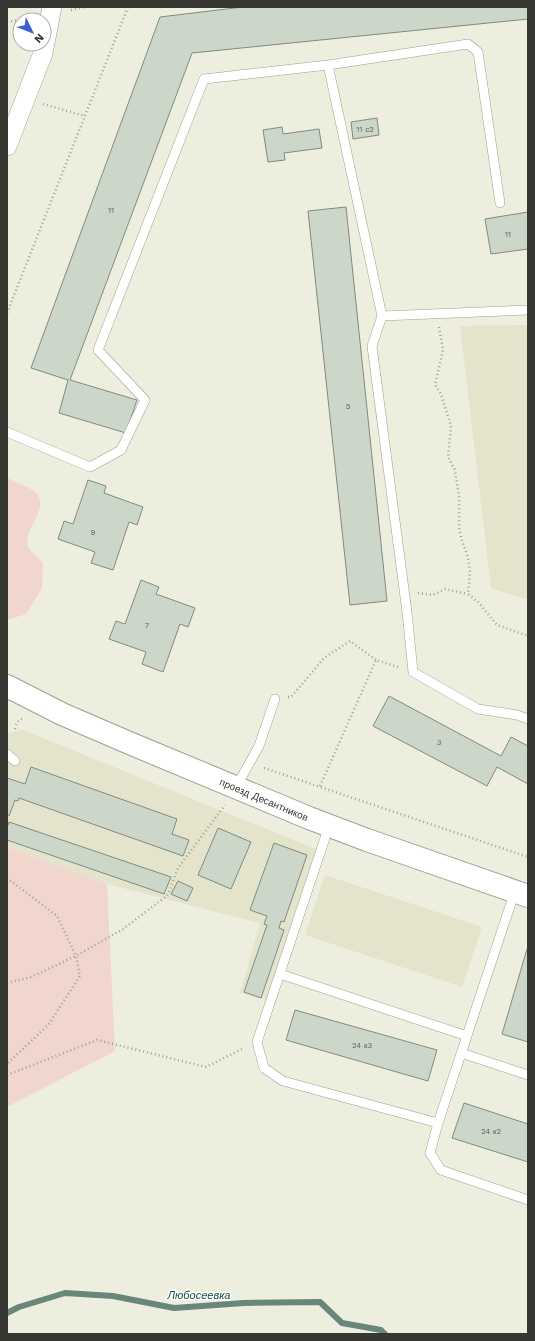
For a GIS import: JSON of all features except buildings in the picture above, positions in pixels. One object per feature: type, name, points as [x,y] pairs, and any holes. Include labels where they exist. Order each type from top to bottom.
[{"type":"street","points":[[7,146],[43,53],[52,7]]},
{"type":"street","name":"проезд Десантников","points":[[7,686],[232,794],[329,826],[521,894]]},
{"type":"lane","points":[[7,432],[90,467],[121,450],[145,400],[98,350],[204,78],[328,65],[468,44],[478,52],[500,203]]},
{"type":"lane","points":[[328,65],[382,316],[372,346],[405,593],[413,672],[478,709],[517,715],[528,719]]},
{"type":"lane","points":[[382,316],[528,310]]},
{"type":"lane","points":[[232,794],[259,746],[275,699]]},
{"type":"lane","points":[[7,754],[15,761]]},
{"type":"lane","points":[[329,826],[257,1042],[264,1068],[283,1081],[438,1123]]},
{"type":"lane","points":[[521,894],[461,1053],[438,1123],[430,1153],[441,1170],[528,1200]]},
{"type":"lane","points":[[280,974],[467,1036]]},
{"type":"lane","points":[[461,1053],[528,1076]]},
{"type":"path","points":[[7,313],[128,7]]},
{"type":"path","points":[[25,100],[85,116]]},
{"type":"path","points":[[440,313],[439,329],[443,350],[435,385],[441,394],[450,426],[448,457],[455,470],[459,496],[459,528],[468,557],[470,572],[468,594]]},
{"type":"path","points":[[405,593],[433,595],[445,589],[468,594],[478,602],[497,625],[528,636]]},
{"type":"path","points":[[275,699],[291,697],[324,658],[350,641],[376,660],[413,672]]},
{"type":"path","points":[[320,786],[376,660]]},
{"type":"path","points":[[249,763],[528,856]]},
{"type":"path","points":[[7,983],[31,977],[76,956],[123,929],[168,895],[178,868],[232,794]]},
{"type":"path","points":[[7,878],[57,916],[76,956],[80,976],[49,1024],[7,1064]]},
{"type":"path","points":[[7,1075],[97,1040],[206,1067],[257,1042]]},
{"type":"shaded area","points":[[528,325],[528,600],[491,588],[460,326]]},
{"type":"shaded area","points":[[7,478],[32,490],[39,498],[39,511],[27,540],[29,549],[43,563],[42,588],[26,614],[7,620]]},
{"type":"shaded area","points":[[23,730],[316,849],[266,1000],[240,993],[260,923],[107,884],[7,847],[7,733]]},
{"type":"shaded area","points":[[7,847],[107,884],[115,1051],[7,1107]]},
{"type":"shaded area","points":[[325,875],[482,927],[462,987],[305,935]]},
{"type":"waterway","name":"Любосеевка","points":[[7,1313],[19,1307],[65,1293],[113,1296],[174,1308],[244,1303],[320,1302],[342,1323],[381,1330],[385,1334]]}]
